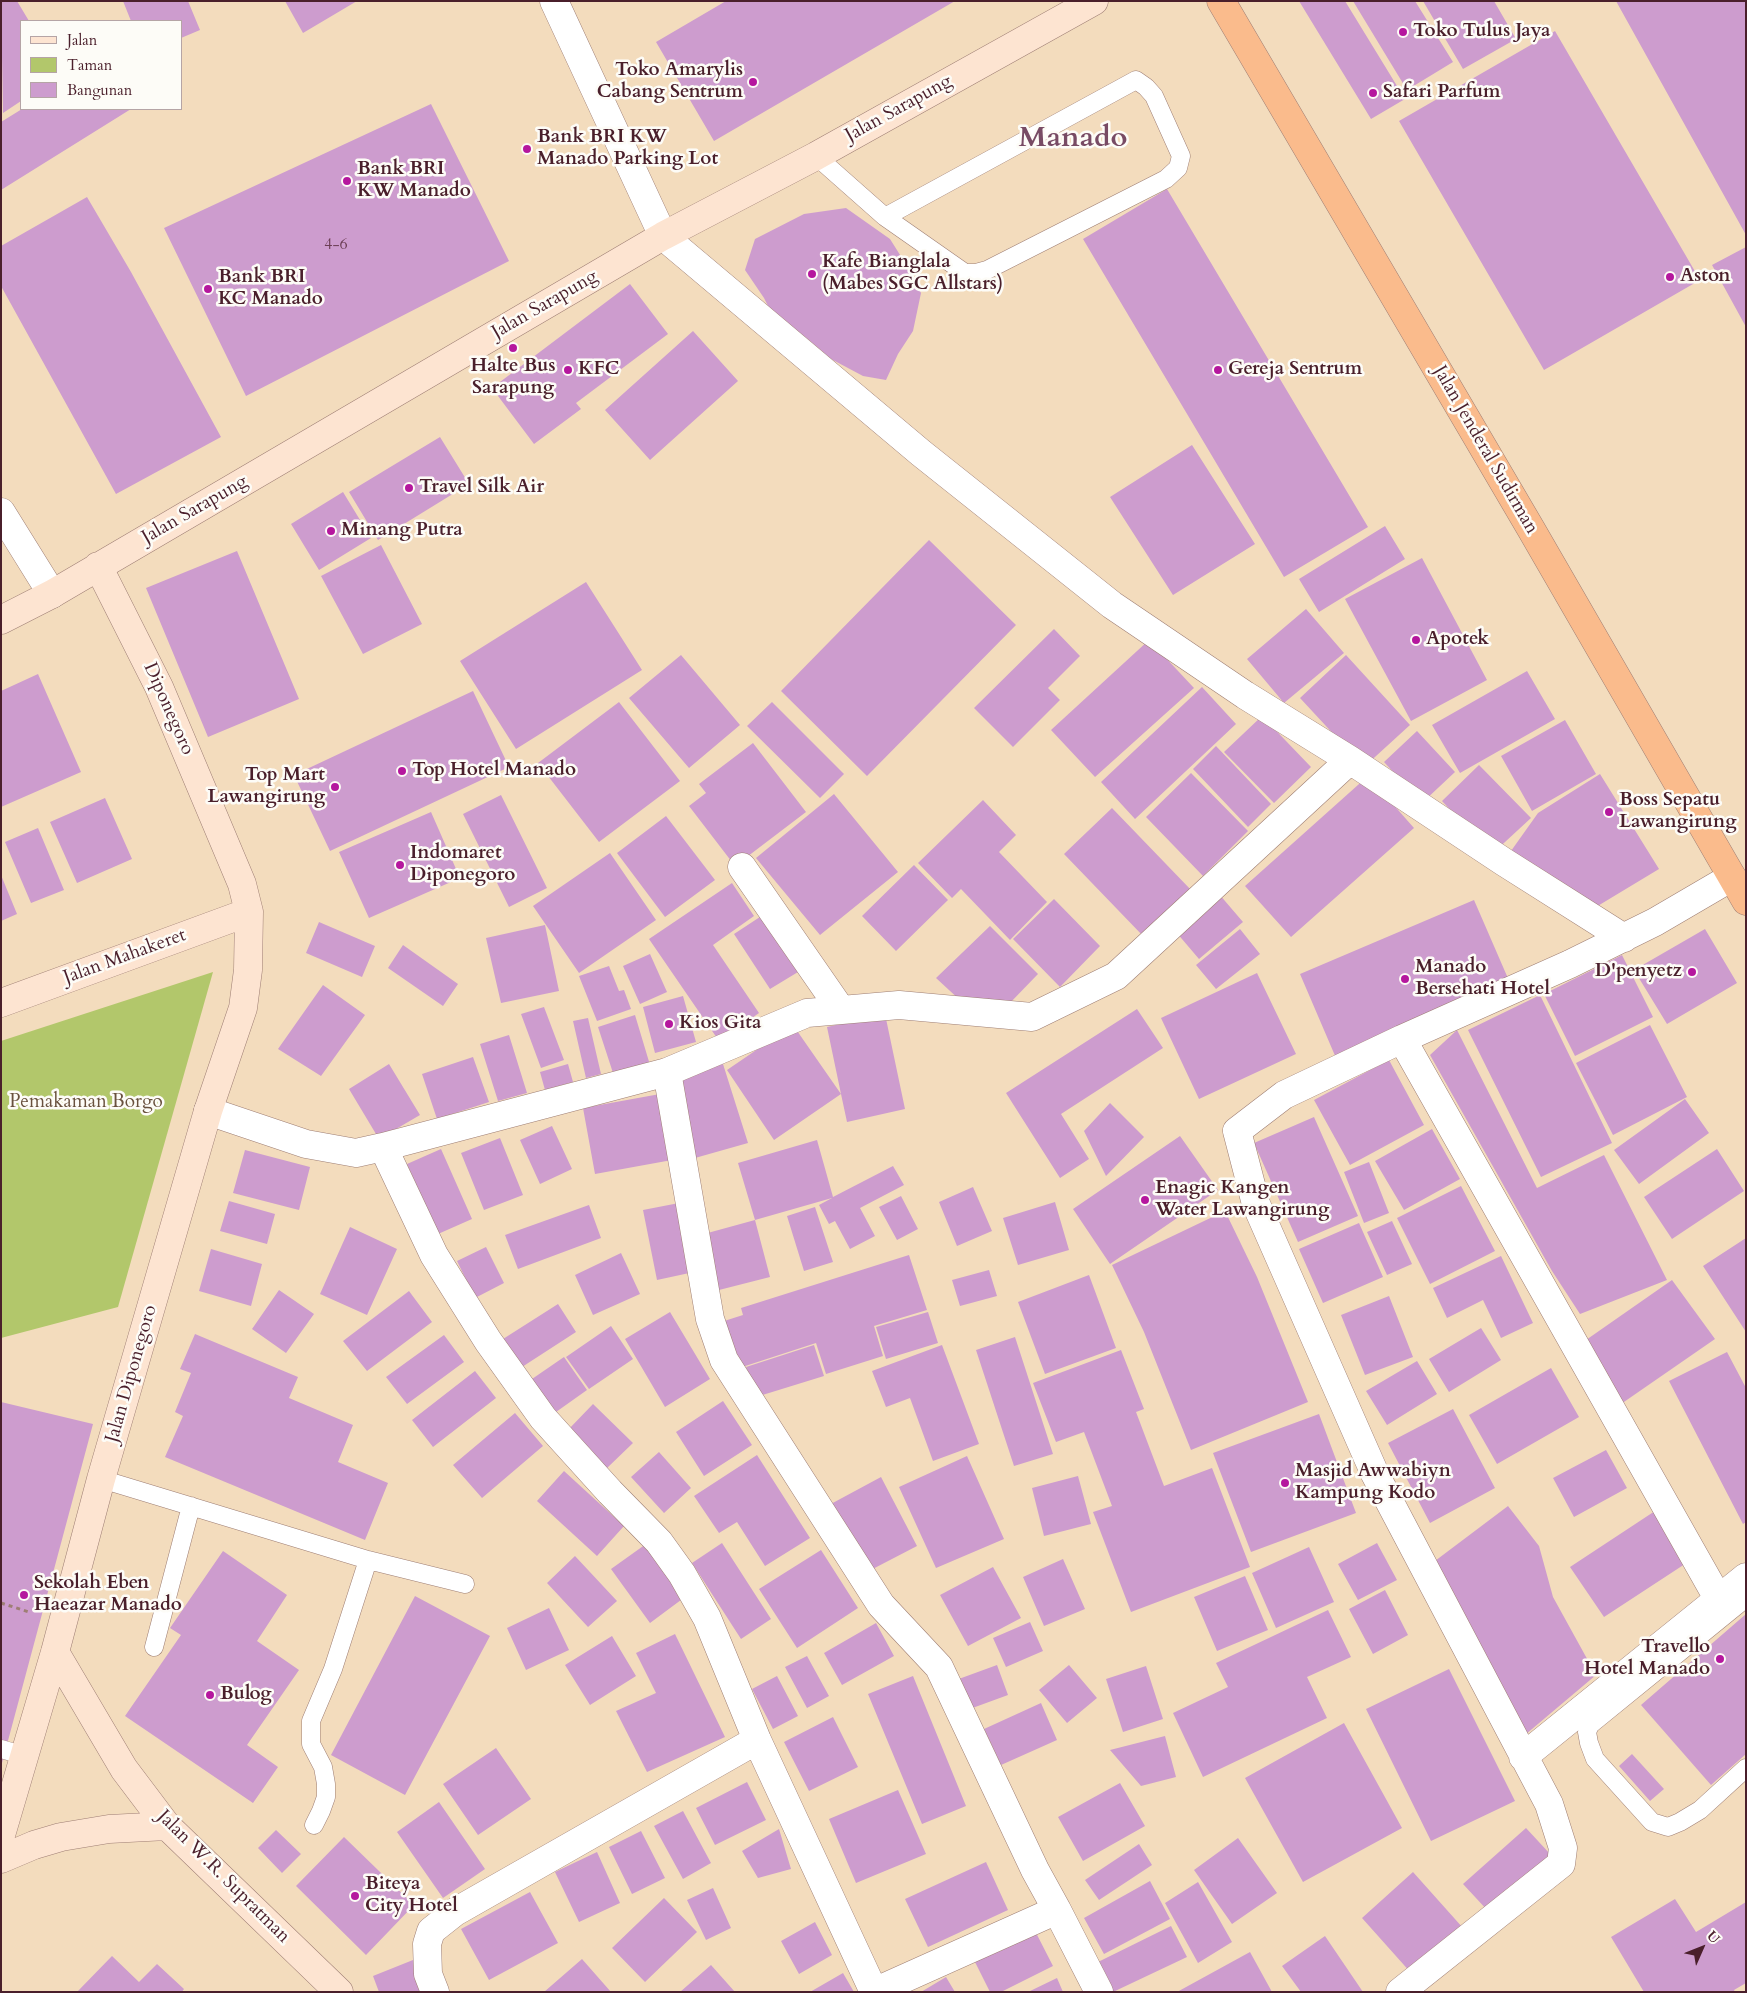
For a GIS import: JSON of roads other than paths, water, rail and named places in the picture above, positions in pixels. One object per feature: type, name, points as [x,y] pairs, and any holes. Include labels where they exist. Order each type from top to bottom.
[{"type":"highway","name":"Jalan Jenderal Sudirman","points":[[1221,1],[1536,538],[1746,901]]},
{"type":"main road","name":"Jalan Sarapung","points":[[1,620],[52,594],[663,236],[816,156],[1094,1]]},
{"type":"main road","name":"Diponegoro","points":[[98,566],[160,687],[242,884],[249,912]]},
{"type":"main road","name":"Jalan Mahakeret","points":[[1,1003],[249,912]]},
{"type":"main road","name":"Jalan Diponegoro","points":[[1,1836],[13,1752],[55,1652],[101,1479],[208,1111],[243,1008],[248,970],[249,912]]},
{"type":"main road","name":"Jalan W.R. Supratman","points":[[55,1652],[124,1769],[167,1826],[339,1992]]},
{"type":"main road","points":[[1,1859],[34,1845],[61,1837],[109,1829],[167,1826]]},
{"type":"street","points":[[554,1],[663,236],[921,453],[1112,605],[1245,695],[1350,760],[1504,862],[1624,938]]},
{"type":"street","points":[[1,512],[52,594]]},
{"type":"street","points":[[208,1111],[306,1144],[356,1153],[667,1072],[807,1013],[898,1005],[1032,1017],[1116,976],[1350,760]]},
{"type":"street","points":[[742,867],[841,1010]]},
{"type":"street","points":[[1400,1992],[1561,1864],[1563,1848],[1549,1804],[1375,1474],[1256,1204],[1236,1131],[1284,1095],[1402,1038],[1570,964],[1624,938],[1732,877]]},
{"type":"street","points":[[1402,1038],[1718,1600]]},
{"type":"street","points":[[667,1072],[710,1319],[724,1360],[881,1605],[939,1667],[1035,1870],[1099,1992]]},
{"type":"street","points":[[383,1147],[434,1255],[488,1341],[543,1418],[610,1492],[659,1542],[682,1574],[707,1618],[757,1740],[874,1992],[1057,1910]]},
{"type":"street","points":[[1524,1756],[1746,1577]]},
{"type":"street","points":[[435,1992],[428,1974],[427,1944],[431,1931],[455,1912],[757,1740]]},
{"type":"lane","points":[[816,156],[885,217],[965,273],[987,270],[1166,179],[1178,168],[1181,156],[1154,96],[1136,80],[885,217]]},
{"type":"lane","points":[[101,1479],[368,1560],[466,1584]]},
{"type":"lane","points":[[154,1647],[191,1506]]},
{"type":"lane","points":[[314,1825],[322,1811],[326,1797],[326,1784],[323,1767],[312,1744],[311,1720],[333,1669],[368,1560]]},
{"type":"lane","points":[[1746,1598],[1590,1725],[1587,1732],[1595,1759],[1652,1822],[1668,1827],[1700,1810],[1746,1768]]},
{"type":"place","name":"Toko Tulus Jaya","points":[[1403,32]]},
{"type":"place","name":"Toko Amarylis Cabang Sentrum","points":[[753,82]]},
{"type":"place","name":"Safari Parfum","points":[[1373,93]]},
{"type":"place","name":"Bank BRI KW Manado Parking Lot","points":[[527,149]]},
{"type":"place","name":"Bank BRI KW Manado","points":[[347,181]]},
{"type":"place","name":"Kafe Bianglala (Mabes SGC Allstars)","points":[[812,274]]},
{"type":"place","name":"Aston","points":[[1670,277]]},
{"type":"place","name":"Bank BRI KC Manado","points":[[208,289]]},
{"type":"place","name":"Halte Bus Sarapung","points":[[513,348]]},
{"type":"place","name":"KFC","points":[[568,370]]},
{"type":"place","name":"Gereja Sentrum","points":[[1218,370]]},
{"type":"place","name":"Travel Silk Air","points":[[409,488]]},
{"type":"place","name":"Minang Putra","points":[[331,531]]},
{"type":"place","name":"Apotek","points":[[1416,640]]},
{"type":"place","name":"Top Hotel Manado","points":[[402,771]]},
{"type":"place","name":"Top Mart Lawangirung","points":[[335,787]]},
{"type":"place","name":"Boss Sepatu Lawangirung","points":[[1609,812]]},
{"type":"place","name":"Indomaret Diponegoro","points":[[400,865]]},
{"type":"place","name":"D'penyetz","points":[[1692,972]]},
{"type":"place","name":"Manado Bersehati Hotel","points":[[1405,979]]},
{"type":"place","name":"Kios Gita","points":[[669,1024]]},
{"type":"place","name":"Enagic Kangen Water Lawangirung","points":[[1145,1200]]},
{"type":"place","name":"Masjid Awwabiyn Kampung Kodo","points":[[1285,1483]]},
{"type":"place","name":"Sekolah Eben Haeazar Manado","points":[[24,1595]]},
{"type":"place","name":"Travello Hotel Manado","points":[[1720,1659]]},
{"type":"place","name":"Bulog","points":[[210,1695]]},
{"type":"place","name":"Biteya City Hotel","points":[[355,1896]]},
{"type":"district","name":"Manado","points":[[1073,139]]},
{"type":"park label","name":"Pemakaman Borgo","points":[[86,1103]]}]
